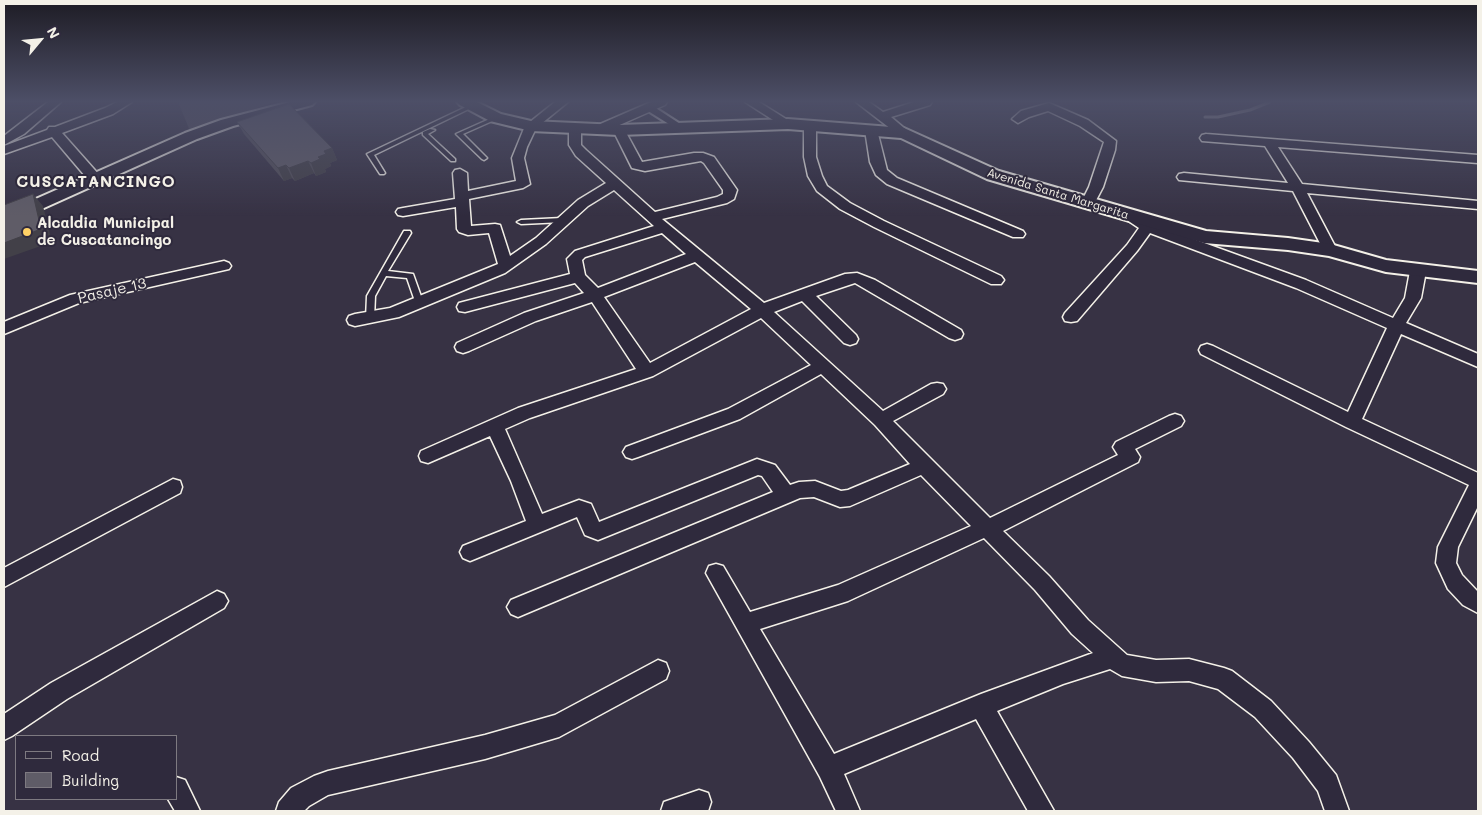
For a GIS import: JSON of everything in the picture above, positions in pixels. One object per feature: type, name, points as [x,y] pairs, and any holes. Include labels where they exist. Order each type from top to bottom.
[{"type":"street","points":[[4,150],[28,140]]},
{"type":"street","points":[[62,140],[96,180]]},
{"type":"street","points":[[4,220],[182,140]]},
{"type":"street","points":[[403,212],[523,184],[518,158],[524,140]]},
{"type":"street","points":[[575,140],[575,145],[614,184],[696,256],[762,310],[881,420],[924,466],[1042,583],[1080,626],[1122,665],[1156,671],[1189,670],[1224,679],[1263,710],[1301,750],[1327,784],[1337,811]]},
{"type":"street","points":[[624,140],[637,166],[645,167],[694,157],[703,157],[709,160],[730,190],[729,196],[722,200],[658,222],[576,256],[574,259],[578,277],[595,295],[647,372]]},
{"type":"street","points":[[810,140],[810,156],[815,176],[822,188],[845,206],[996,280]]},
{"type":"street","points":[[874,140],[877,162],[881,172],[892,181],[1018,234]]},
{"type":"street","name":"Avenida Santa Margarita","points":[[919,140],[993,175],[1128,216],[1155,221],[1204,237],[1220,240],[1288,244],[1330,250],[1386,266],[1478,278]]},
{"type":"street","points":[[1088,203],[1096,187],[1109,150],[1109,140]]},
{"type":"street","points":[[1232,140],[1478,159]]},
{"type":"street","points":[[1269,143],[1298,188],[1330,250]]},
{"type":"street","points":[[460,173],[464,229],[468,231],[495,228],[506,266]]},
{"type":"street","points":[[1184,177],[1478,206]]},
{"type":"street","points":[[362,319],[393,313],[486,276],[506,266],[540,241],[583,203],[614,184]]},
{"type":"street","points":[[1128,216],[1148,227],[1301,284],[1478,361]]},
{"type":"street","points":[[1071,317],[1148,227]]},
{"type":"street","points":[[463,347],[530,317],[595,295],[696,256]]},
{"type":"street","name":"Pasaje 13","points":[[4,328],[75,299],[224,266]]},
{"type":"street","points":[[1352,422],[1396,326],[1413,298],[1418,271]]},
{"type":"street","points":[[465,307],[578,277]]},
{"type":"street","points":[[428,456],[524,413],[647,372],[762,310],[844,279],[857,278],[896,298],[955,334]]},
{"type":"street","points":[[804,295],[850,339]]},
{"type":"street","points":[[1207,350],[1352,422],[1478,481]]},
{"type":"street","points":[[632,452],[734,414],[823,366]]},
{"type":"street","points":[[881,420],[936,389]]},
{"type":"street","points":[[746,623],[841,594],[996,525],[1131,457],[1122,448],[1175,421]]},
{"type":"street","points":[[494,425],[537,525]]},
{"type":"street","points":[[518,607],[786,495],[807,488],[815,489],[840,499],[850,498],[924,466]]},
{"type":"street","points":[[470,552],[579,508],[584,510],[592,529],[598,531],[757,467],[768,470],[786,495]]},
{"type":"street","points":[[4,578],[173,487]]},
{"type":"street","points":[[1478,488],[1448,547],[1446,563],[1455,582],[1470,598],[1478,603]]},
{"type":"street","points":[[716,573],[829,768],[848,811]]},
{"type":"street","points":[[4,728],[59,691],[217,602]]},
{"type":"street","points":[[829,768],[981,705],[1063,673],[1113,657]]},
{"type":"street","points":[[288,811],[300,797],[314,788],[328,783],[485,747],[559,725],[658,671]]},
{"type":"street","points":[[981,705],[1042,811]]},
{"type":"street","points":[[178,793],[188,811]]},
{"type":"street","points":[[672,811],[699,802]]},
{"type":"lane","points":[[382,173],[370,154],[400,140]]},
{"type":"lane","points":[[433,140],[454,160]]},
{"type":"lane","points":[[465,140],[484,158]]},
{"type":"lane","points":[[521,222],[562,220]]},
{"type":"lane","points":[[362,319],[383,273],[407,234]]},
{"type":"lane","points":[[383,273],[410,276],[419,302]]},
{"type":"building","points":[[253,140],[324,140],[332,148],[324,151],[326,154],[318,157],[320,159],[311,163],[308,161],[289,168],[286,165],[278,168]]},
{"type":"building","points":[[33,194],[41,229],[4,243],[4,205]]},
{"type":"place","name":"Alcaldia Municipal de Cuscatancingo","points":[[27,232]]},
{"type":"district","name":"CUSCATANCINGO","points":[[96,182]]}]
